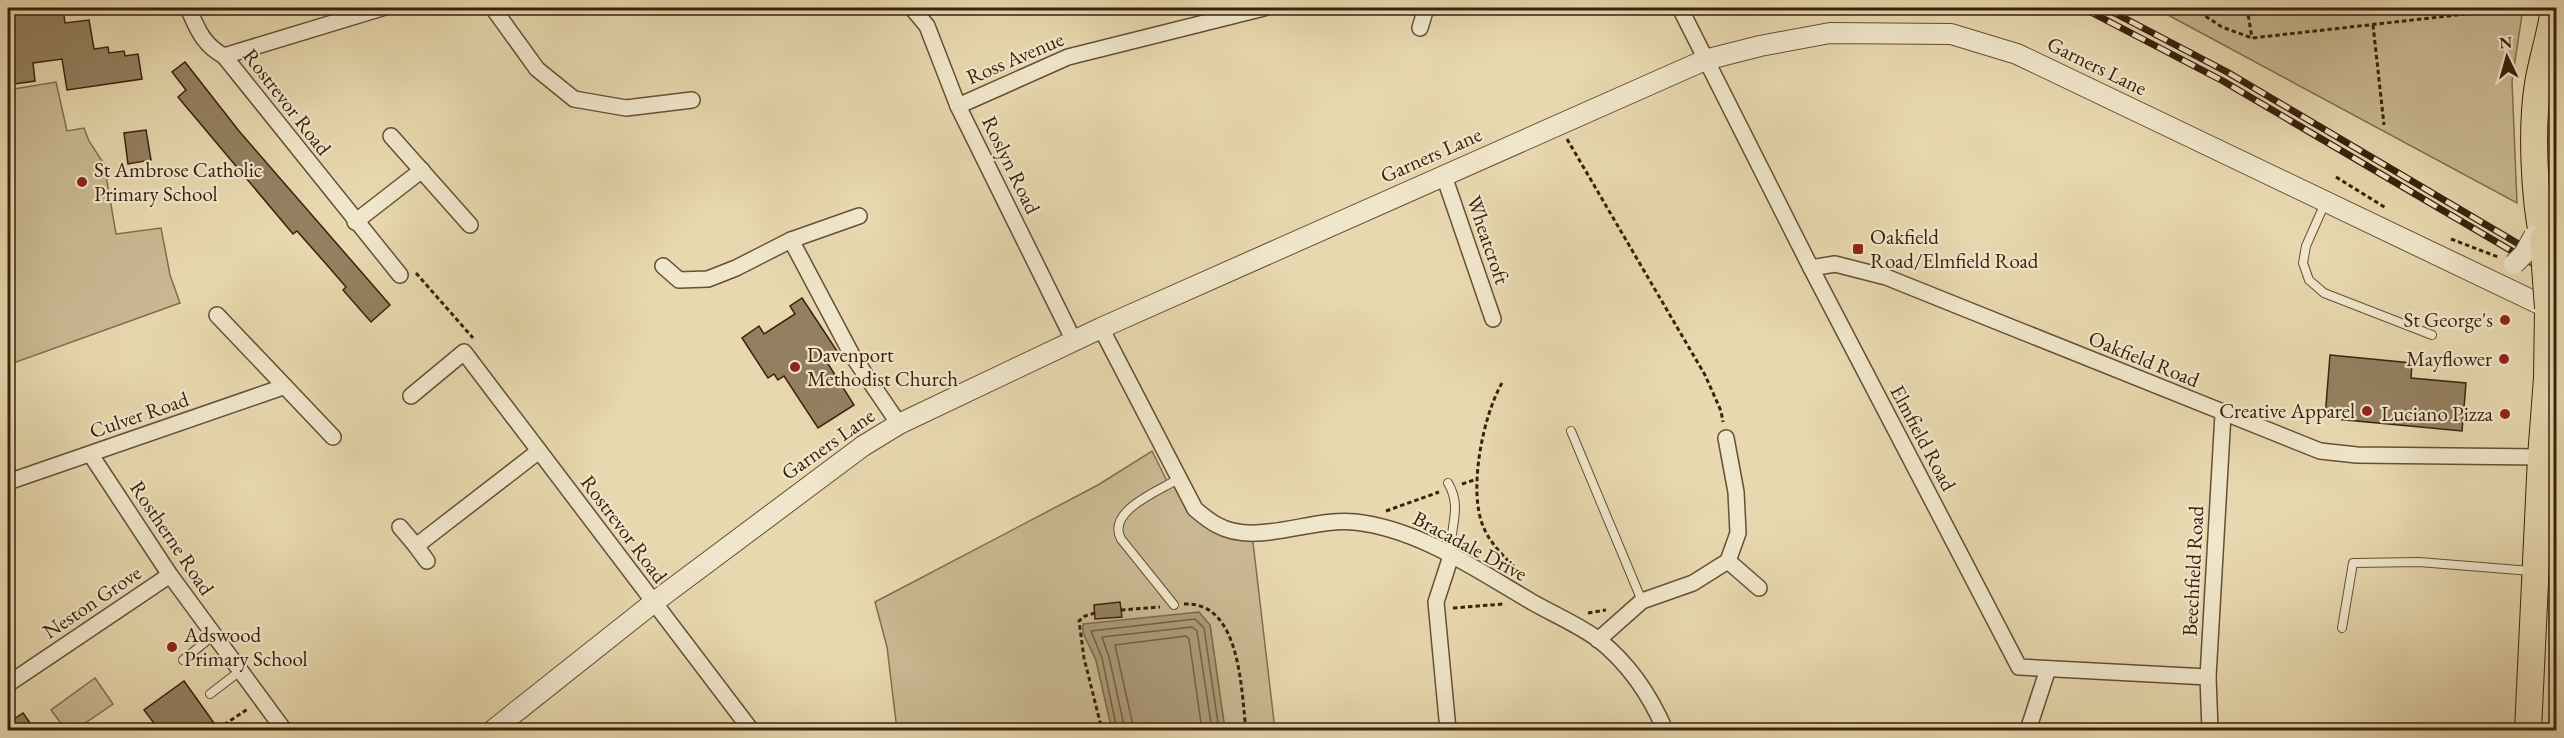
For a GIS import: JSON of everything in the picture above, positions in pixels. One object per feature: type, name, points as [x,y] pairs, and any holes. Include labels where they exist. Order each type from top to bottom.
[{"type":"main road","points":[[2528,730],[2535,571],[2547,515],[2541,457],[2547,378],[2548,308],[2538,232],[2534,125],[2549,65],[2554,8]]},
{"type":"street","name":"Rostrevor Road","points":[[188,8],[201,36],[211,49],[224,56],[355,222],[400,275]]},
{"type":"street","points":[[224,56],[382,8]]},
{"type":"street","points":[[492,8],[537,69],[574,99],[626,108],[693,100]]},
{"type":"street","name":"Roslyn Road","points":[[912,8],[927,26],[958,105],[1074,341]]},
{"type":"street","name":"Ross Avenue","points":[[958,105],[1068,57],[1264,8]]},
{"type":"street","points":[[1419,28],[1426,8]]},
{"type":"street","name":"Elmfield Road","points":[[1680,8],[1811,268],[2019,667],[2208,677]]},
{"type":"street","name":"Garners Lane","points":[[492,730],[653,603],[863,446],[898,424],[1101,328],[1705,60],[1760,46],[1830,33],[1951,34],[2017,54],[2548,308]]},
{"type":"street","points":[[391,136],[470,225]]},
{"type":"street","points":[[355,222],[422,170]]},
{"type":"street","name":"Wheatcroft","points":[[1444,176],[1493,319]]},
{"type":"street","points":[[663,266],[679,280],[708,279],[736,268],[791,240],[859,216]]},
{"type":"street","points":[[2514,264],[2524,254],[2538,232]]},
{"type":"street","points":[[791,240],[852,355],[898,424]]},
{"type":"street","name":"Oakfield Road","points":[[1811,268],[1835,264],[1886,277],[2320,451],[2357,455],[2541,457]]},
{"type":"street","name":"Garners Lane","points":[[2467,269],[2496,271],[2514,264]]},
{"type":"street","points":[[217,315],[333,437]]},
{"type":"street","name":"Bracadale Drive","points":[[1101,328],[1195,509],[1218,526],[1252,534],[1310,524],[1354,521],[1395,530],[1452,556],[1598,640],[1647,691],[1665,730]]},
{"type":"street","name":"Rostrevor Road","points":[[464,352],[751,730]]},
{"type":"street","points":[[411,396],[464,352]]},
{"type":"street","name":"Culver Road","points":[[8,482],[283,387]]},
{"type":"street","name":"Beechfield Road","points":[[2210,730],[2208,677],[2223,414]]},
{"type":"street","points":[[1598,640],[1640,604],[1694,583],[1728,561],[1737,533],[1736,492],[1726,438]]},
{"type":"street","points":[[416,546],[539,451]]},
{"type":"street","name":"Rostherne Road","points":[[91,454],[170,575],[284,730]]},
{"type":"street","points":[[400,527],[427,561]]},
{"type":"street","points":[[1449,730],[1436,602],[1452,556]]},
{"type":"street","points":[[1728,561],[1759,588]]},
{"type":"street","name":"Neston Grove","points":[[8,684],[170,575]]},
{"type":"street","points":[[2028,730],[2048,669]]},
{"type":"lane","points":[[2325,202],[2306,246],[2303,263],[2309,280],[2324,293],[2432,335]]},
{"type":"lane","points":[[1571,431],[1640,604]]},
{"type":"lane","points":[[1174,605],[1121,539],[1118,524],[1127,510],[1178,479]]},
{"type":"lane","points":[[1450,485],[1455,495],[1456,519],[1450,543],[1452,556]]},
{"type":"lane","points":[[2342,628],[2353,563],[2419,562],[2535,571]]},
{"type":"lane","points":[[183,660],[214,635]]},
{"type":"lane","points":[[210,694],[240,671]]},
{"type":"path","points":[[2193,8],[2222,27],[2252,38],[2520,8]]},
{"type":"path","points":[[2247,8],[2252,38]]},
{"type":"path","points":[[2373,25],[2384,125]]},
{"type":"path","points":[[1558,125],[1705,375],[1721,411],[1726,438]]},
{"type":"path","points":[[2336,177],[2395,214]]},
{"type":"path","points":[[2448,238],[2514,264]]},
{"type":"path","points":[[400,275],[411,266],[476,341],[464,352]]},
{"type":"path","points":[[1502,383],[1491,402],[1483,432],[1478,479],[1482,524],[1492,543],[1524,577]]},
{"type":"path","points":[[1354,521],[1450,485],[1478,479]]},
{"type":"path","points":[[1436,609],[1532,602]]},
{"type":"path","points":[[1121,610],[1196,603],[1209,608],[1224,626],[1233,644],[1246,730]]},
{"type":"path","points":[[1586,614],[1640,604]]},
{"type":"path","points":[[1095,613],[1079,621],[1084,658],[1102,730]]},
{"type":"path","points":[[218,729],[261,699]]},
{"type":"shaded area","points":[[2155,8],[2523,8],[2512,81],[2517,203]]},
{"type":"shaded area","points":[[56,82],[67,131],[84,128],[89,141],[104,164],[116,234],[161,228],[170,275],[180,303],[8,365],[8,90]]},
{"type":"shaded area","points":[[1152,451],[1169,485],[1178,479],[1195,510],[1252,534],[1275,730],[1225,730],[1210,625],[1084,633],[1096,660],[1112,730],[897,730],[887,647],[875,602],[1098,485]]},
{"type":"shaded area","points":[[95,678],[113,704],[75,730],[66,730],[51,710]]},
{"type":"water","points":[[1199,612],[1210,625],[1225,730],[1112,730],[1096,660],[1083,633],[1083,624]]},
{"type":"building","points":[[63,8],[65,23],[89,20],[94,49],[108,47],[109,53],[124,51],[125,56],[138,54],[142,79],[67,90],[62,59],[33,63],[35,81],[8,85],[8,14]]},
{"type":"building","points":[[185,62],[239,131],[390,305],[371,322],[343,290],[346,287],[297,231],[293,234],[178,97],[186,90],[172,72]]},
{"type":"building","points":[[146,130],[151,160],[128,164],[124,133]]},
{"type":"building","name":"Davenport Methodist Church","points":[[802,298],[837,351],[825,359],[854,405],[818,428],[784,376],[778,380],[774,374],[768,378],[742,338],[759,326],[764,334],[795,314],[790,306]]},
{"type":"building","points":[[2330,355],[2412,363],[2411,378],[2466,383],[2462,431],[2325,418]]},
{"type":"building","points":[[1120,602],[1122,617],[1095,619],[1094,605]]},
{"type":"building","points":[[184,681],[219,730],[159,730],[144,710]]},
{"type":"building","points":[[23,713],[35,730],[8,730],[8,723]]},
{"type":"railway","points":[[2083,8],[2223,81],[2556,277]]},
{"type":"railway","points":[[2105,8],[2227,72],[2556,266]]},
{"type":"place","name":"St Ambrose Catholic Primary School","points":[[82,182]]},
{"type":"place","name":"Oakfield Road/Elmfield Road","points":[[1858,249]]},
{"type":"place","name":"St George's","points":[[2505,320]]},
{"type":"place","name":"Mayflower","points":[[2504,359]]},
{"type":"place","name":"Davenport Methodist Church","points":[[795,367]]},
{"type":"place","name":"Creative Apparel","points":[[2367,411]]},
{"type":"place","name":"Luciano Pizza","points":[[2505,414]]},
{"type":"place","name":"Adswood Primary School","points":[[172,647]]}]
